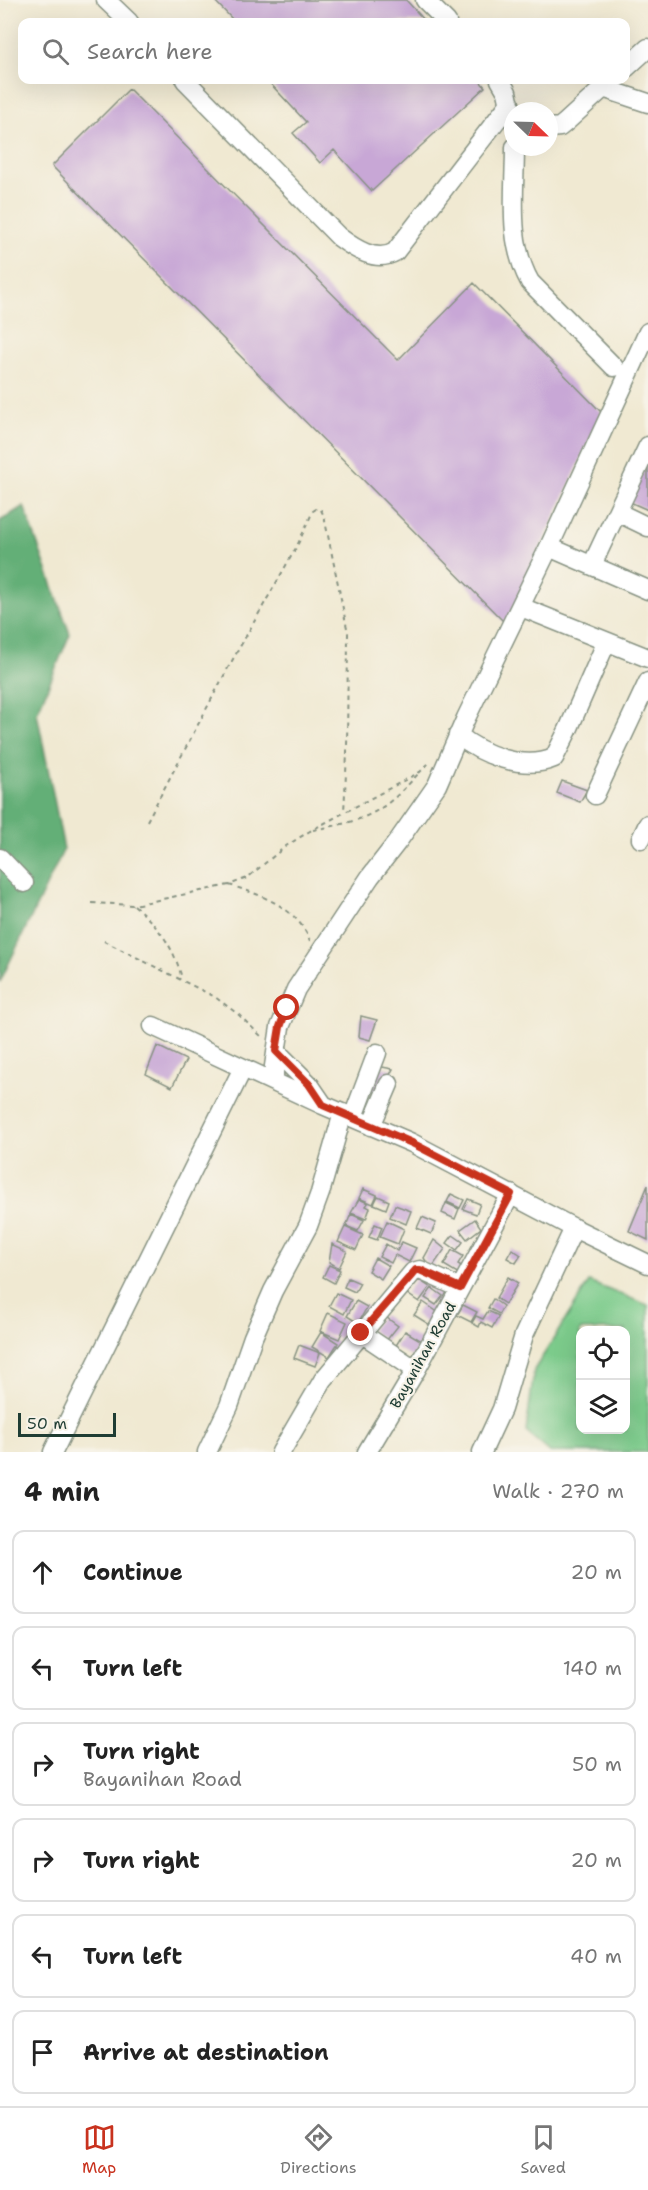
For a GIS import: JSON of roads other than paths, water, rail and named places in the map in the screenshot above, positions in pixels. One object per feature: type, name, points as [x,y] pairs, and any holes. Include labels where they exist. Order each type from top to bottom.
[{"type":"street","points":[[106,0],[125,18]]},
{"type":"street","points":[[425,0],[443,18]]},
{"type":"street","points":[[630,64],[648,48]]},
{"type":"street","points":[[189,84],[339,237],[362,251],[381,257],[395,252],[504,121]]},
{"type":"street","points":[[502,84],[509,102]]},
{"type":"street","points":[[558,127],[608,84],[648,103]]},
{"type":"street","points":[[514,156],[516,249],[522,267],[530,282],[614,367]]},
{"type":"street","points":[[274,1082],[280,1027],[287,1008],[312,964],[370,877],[426,803],[448,764],[458,735],[549,547],[648,332]]},
{"type":"street","points":[[592,565],[646,455]]},
{"type":"street","points":[[617,512],[648,527]]},
{"type":"street","points":[[549,547],[648,590]]},
{"type":"street","points":[[521,606],[606,643],[648,658]]},
{"type":"street","points":[[458,735],[472,746],[505,759],[525,762],[554,758],[606,643]]},
{"type":"street","points":[[595,795],[648,682]]},
{"type":"street","points":[[0,858],[24,883]]},
{"type":"street","points":[[153,1026],[323,1105],[412,1143],[648,1264]]},
{"type":"street","points":[[276,1051],[309,1084],[323,1105]]},
{"type":"street","points":[[207,1452],[229,1406],[253,1337],[273,1291],[303,1235],[348,1115],[377,1053]]},
{"type":"street","points":[[52,1452],[243,1068]]},
{"type":"street","points":[[371,1126],[389,1084]]},
{"type":"street","name":"Bayanihan Road","points":[[367,1452],[416,1370],[511,1194]]},
{"type":"street","points":[[482,1452],[502,1409],[524,1335],[574,1228]]},
{"type":"street","points":[[281,1452],[322,1380],[416,1270],[460,1288]]},
{"type":"street","points":[[361,1333],[416,1370]]}]
